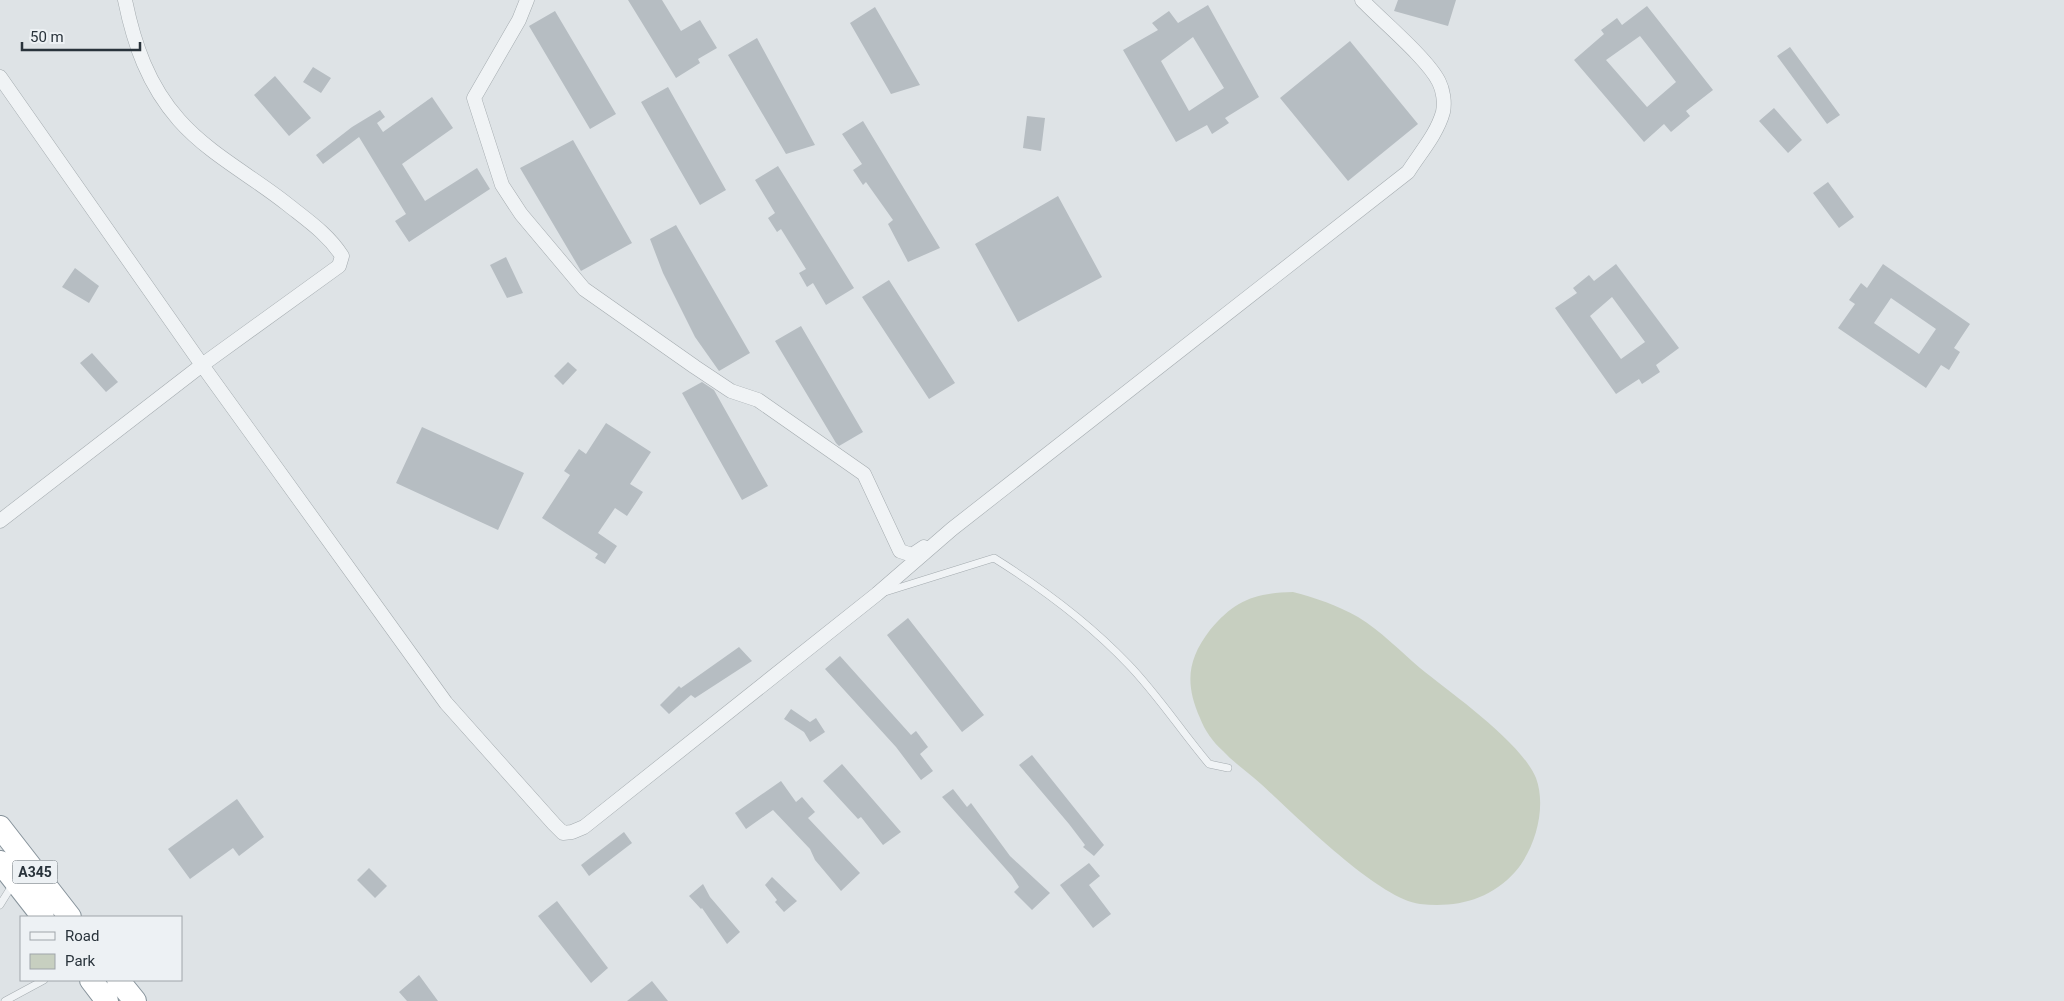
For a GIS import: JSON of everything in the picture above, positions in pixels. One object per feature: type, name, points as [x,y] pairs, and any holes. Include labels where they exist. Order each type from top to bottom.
[{"type":"highway","name":"A345","points":[[0,827],[69,916]]},
{"type":"highway","name":"A345","points":[[0,862],[42,916]]},
{"type":"highway","points":[[92,981],[107,1001]]},
{"type":"highway","points":[[119,981],[135,1001]]},
{"type":"street","points":[[0,521],[202,365],[339,266],[342,256],[332,241],[258,181],[217,154],[179,120],[153,84],[140,58],[125,0]]},
{"type":"street","points":[[527,0],[520,20],[474,98],[502,185],[522,214],[584,289],[694,367],[731,390],[758,400],[864,474],[900,551],[912,555],[952,529]]},
{"type":"street","points":[[0,77],[202,365],[446,702],[563,833],[572,832],[584,827],[877,594],[952,529],[1408,172],[1435,131],[1443,111],[1443,92],[1438,80],[1422,60],[1362,0]]},
{"type":"lane","points":[[877,594],[994,558],[1039,586],[1065,606],[1128,663],[1209,764],[1228,768]]},
{"type":"lane","points":[[0,905],[14,880]]},
{"type":"lane","points":[[5,1001],[42,981]]},
{"type":"green space","points":[[1293,592],[1334,605],[1358,617],[1484,719],[1501,734],[1528,764],[1536,778],[1539,790],[1540,802],[1537,828],[1522,863],[1505,882],[1472,900],[1447,905],[1420,904],[1402,899],[1360,872],[1337,853],[1232,760],[1210,736],[1195,706],[1191,683],[1193,662],[1202,641],[1219,620],[1237,605],[1268,594]]},
{"type":"building","points":[[628,0],[662,0],[681,31],[700,20],[717,48],[698,59],[700,63],[676,78]]},
{"type":"building","points":[[1398,0],[1456,0],[1448,26],[1394,11]]},
{"type":"building","points":[[1208,5],[1259,97],[1225,118],[1229,123],[1212,134],[1207,125],[1176,142],[1123,50],[1158,30],[1152,23],[1169,11],[1178,23]],"holes":[[[1193,37],[1224,88],[1189,111],[1161,61]]]},
{"type":"building","points":[[1647,6],[1713,90],[1686,111],[1690,116],[1671,132],[1664,124],[1644,142],[1574,60],[1604,34],[1601,30],[1617,18],[1622,25]],"holes":[[[1640,36],[1676,82],[1647,107],[1606,60]]]},
{"type":"building","points":[[875,7],[920,85],[891,94],[850,23]]},
{"type":"building","points":[[555,11],[616,114],[590,129],[529,26]]},
{"type":"building","points":[[757,38],[815,145],[786,154],[728,55]]},
{"type":"building","points":[[1350,41],[1418,124],[1348,181],[1280,98]]},
{"type":"building","points":[[1790,47],[1840,115],[1827,124],[1777,56]]},
{"type":"building","points":[[313,67],[331,78],[321,93],[303,82]]},
{"type":"building","points":[[275,76],[311,118],[289,136],[254,95]]},
{"type":"building","points":[[668,87],[726,190],[700,205],[641,102]]},
{"type":"building","points":[[432,97],[453,128],[402,164],[425,201],[477,168],[490,189],[409,242],[395,221],[406,214],[359,137],[323,164],[316,155],[352,127],[380,110],[385,117],[377,123],[383,132]]},
{"type":"building","points":[[1774,108],[1802,140],[1788,153],[1759,121]]},
{"type":"building","points":[[1027,116],[1045,118],[1041,151],[1023,148]]},
{"type":"building","points":[[863,121],[940,248],[908,262],[888,224],[893,220],[866,182],[863,185],[853,170],[862,164],[842,134]]},
{"type":"building","points":[[573,140],[632,243],[581,271],[520,168]]},
{"type":"building","points":[[778,166],[854,288],[826,305],[813,283],[807,287],[799,273],[806,269],[781,229],[777,232],[768,218],[775,213],[755,180]]},
{"type":"building","points":[[1828,182],[1854,217],[1839,228],[1813,193]]},
{"type":"building","points":[[1058,196],[1102,277],[1018,322],[975,244]]},
{"type":"building","points":[[676,225],[750,353],[719,371],[695,337],[663,273],[650,239]]},
{"type":"building","points":[[506,257],[523,293],[507,298],[490,265]]},
{"type":"building","points":[[1616,264],[1679,348],[1656,365],[1660,372],[1642,384],[1639,379],[1616,394],[1555,308],[1577,293],[1573,288],[1589,275],[1594,281]],"holes":[[[1612,297],[1645,342],[1621,359],[1590,316]]]},
{"type":"building","points":[[1883,264],[1970,324],[1954,348],[1960,352],[1949,370],[1941,365],[1926,388],[1838,328],[1855,304],[1849,300],[1861,283],[1867,288]],"holes":[[[1891,298],[1936,329],[1919,354],[1874,323]]]},
{"type":"building","points":[[75,268],[99,286],[89,303],[62,287]]},
{"type":"building","points":[[889,280],[955,383],[929,399],[862,297]]},
{"type":"building","points":[[801,326],[863,432],[839,446],[775,341]]},
{"type":"building","points":[[92,353],[118,382],[106,392],[80,363]]},
{"type":"building","points":[[568,362],[577,370],[563,385],[554,376]]},
{"type":"building","points":[[702,382],[714,390],[768,486],[742,500],[682,393]]},
{"type":"building","points":[[606,423],[651,452],[630,484],[643,492],[627,516],[615,508],[598,533],[617,546],[605,564],[595,558],[598,554],[542,518],[570,475],[564,471],[579,449],[586,454]]},
{"type":"building","points":[[422,427],[524,473],[498,530],[396,483]]},
{"type":"building","points":[[908,618],[984,715],[962,732],[887,635]]},
{"type":"building","points":[[739,647],[752,661],[695,698],[691,695],[669,714],[660,705],[679,686],[681,688]]},
{"type":"building","points":[[840,656],[911,735],[916,731],[928,747],[920,754],[933,771],[921,780],[896,747],[825,669]]},
{"type":"building","points":[[791,709],[810,722],[816,718],[825,732],[810,742],[804,732],[784,719]]},
{"type":"building","points":[[1032,755],[1104,845],[1094,856],[1083,847],[1085,845],[1069,824],[1019,765]]},
{"type":"building","points":[[842,764],[901,832],[883,845],[861,817],[858,819],[823,781]]},
{"type":"building","points":[[781,781],[796,802],[802,797],[815,812],[808,818],[860,873],[841,891],[815,860],[810,849],[773,810],[746,829],[735,813]]},
{"type":"building","points":[[953,789],[967,807],[971,803],[1010,856],[1050,893],[1032,910],[1014,892],[1019,887],[1012,876],[942,797]]},
{"type":"building","points":[[237,799],[264,837],[239,856],[233,848],[190,879],[168,849]]},
{"type":"building","points":[[624,832],[632,843],[589,876],[581,865]]},
{"type":"building","points":[[1089,863],[1100,876],[1089,885],[1111,914],[1093,928],[1060,885]]},
{"type":"building","points":[[369,868],[387,886],[375,898],[357,880]]},
{"type":"building","points":[[772,877],[797,901],[784,912],[775,902],[777,900],[765,885]]},
{"type":"building","points":[[703,884],[710,897],[740,932],[727,944],[702,908],[689,896]]},
{"type":"building","points":[[557,901],[608,968],[591,983],[538,916]]},
{"type":"building","points":[[419,975],[438,1001],[407,1001],[399,992]]},
{"type":"building","points":[[652,981],[668,1001],[627,1001]]}]
